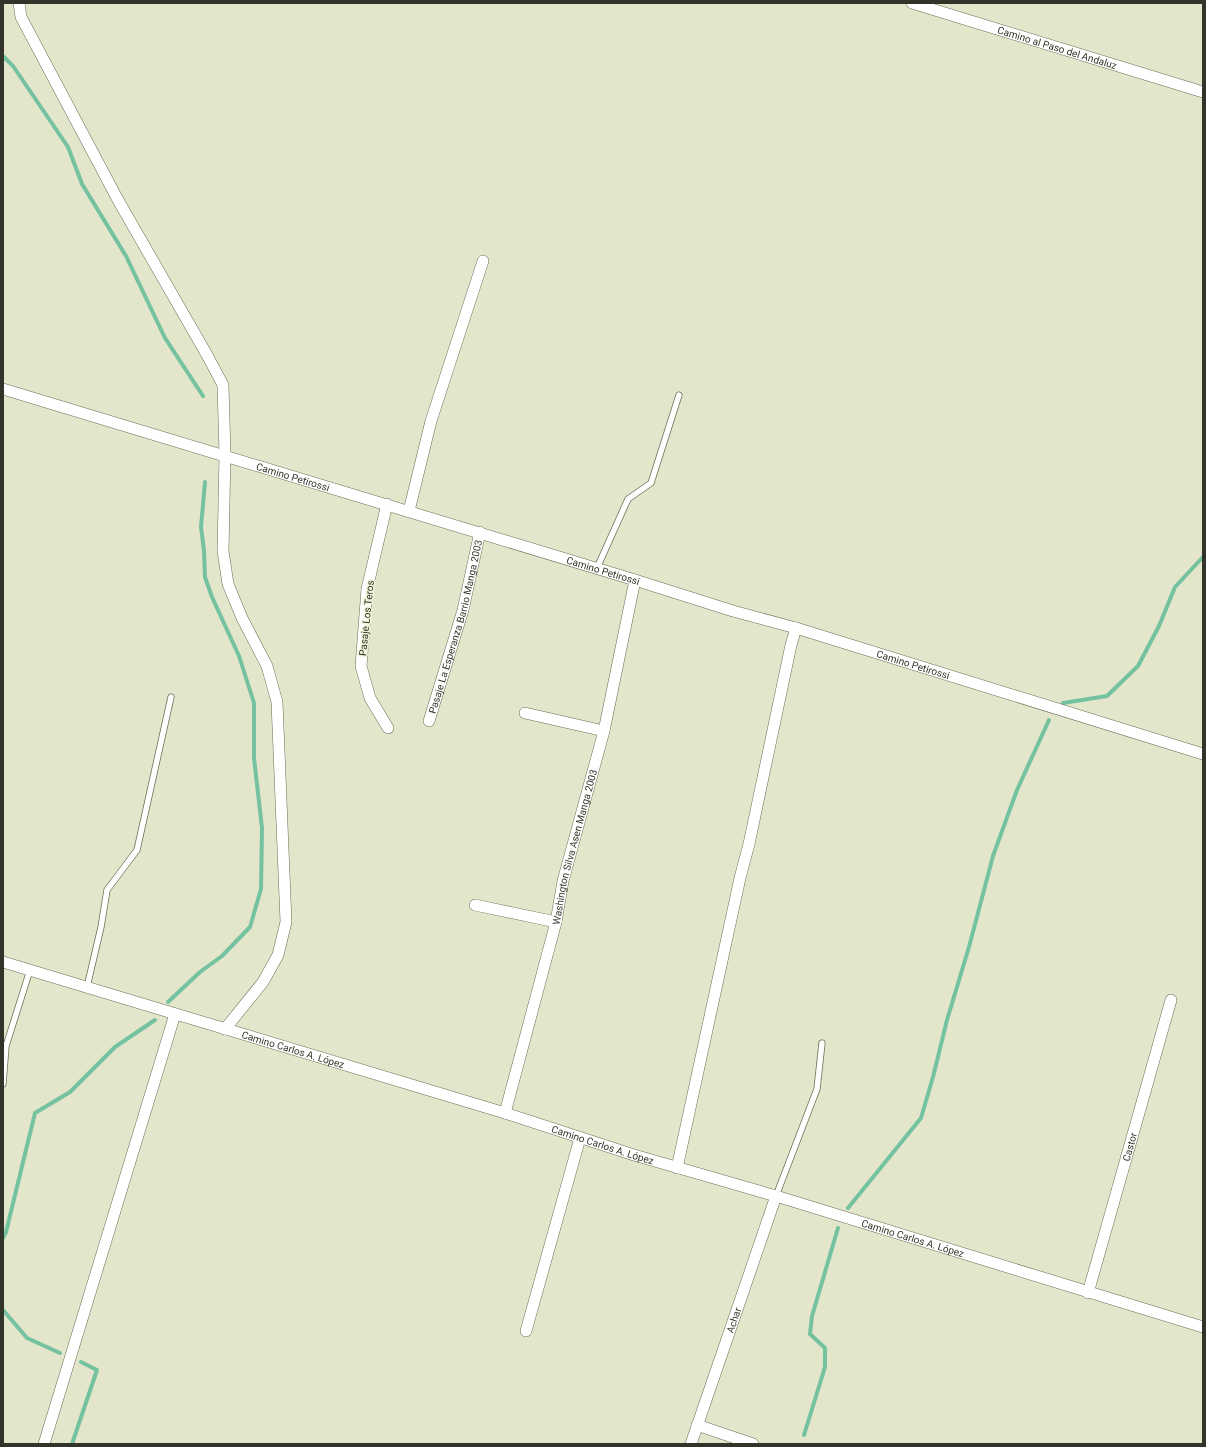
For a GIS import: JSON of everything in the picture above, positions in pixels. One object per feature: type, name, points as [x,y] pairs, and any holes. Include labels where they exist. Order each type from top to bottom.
[{"type":"street","points":[[18,3],[21,17],[115,193],[223,385],[225,455],[222,551],[228,584],[242,618],[267,666],[277,702],[286,922],[278,955],[262,982],[225,1029]]},
{"type":"street","name":"Camino al Paso del Andaluz","points":[[912,3],[1203,92]]},
{"type":"street","points":[[409,511],[431,420],[483,261]]},
{"type":"street","name":"Camino Petirossi","points":[[3,389],[480,532],[733,611],[796,628],[1203,754]]},
{"type":"street","name":"Pasaje Los Teros","points":[[387,504],[367,589],[361,666],[370,698],[388,728]]},
{"type":"street","name":"Pasaje La Esperanza Barrio Manga 2003","points":[[430,721],[463,610],[480,532]]},
{"type":"street","name":"Washington Silva Asen Manga 2003","points":[[505,1113],[556,922],[564,881],[604,731],[635,580]]},
{"type":"street","points":[[677,1168],[738,886],[749,844],[791,645],[796,628]]},
{"type":"street","points":[[525,713],[604,731]]},
{"type":"street","points":[[475,905],[556,922]]},
{"type":"street","name":"Camino Carlos A. López","points":[[3,962],[505,1113],[677,1168],[776,1196],[1203,1328]]},
{"type":"street","name":"Castor","points":[[1088,1293],[1171,1000]]},
{"type":"street","points":[[44,1444],[175,1014]]},
{"type":"street","points":[[526,1331],[580,1138]]},
{"type":"street","name":"Achar","points":[[691,1444],[776,1196]]},
{"type":"street","points":[[697,1425],[753,1444]]},
{"type":"lane","points":[[597,568],[628,499],[651,483],[679,394]]},
{"type":"lane","points":[[87,987],[102,927],[107,890],[137,850],[171,697]]},
{"type":"lane","points":[[3,1084],[6,1046],[30,970]]},
{"type":"lane","points":[[776,1196],[817,1089],[822,1043]]},
{"type":"waterway","points":[[3,56],[13,66],[68,147],[82,184],[126,256],[165,338],[203,396]]},
{"type":"waterway","points":[[168,1002],[200,972],[222,956],[250,927],[261,889],[262,828],[254,758],[254,703],[239,656],[212,597],[205,577],[201,527],[205,482]]},
{"type":"waterway","points":[[1063,703],[1107,696],[1138,666],[1159,626],[1175,587],[1203,557]]},
{"type":"waterway","points":[[848,1208],[921,1118],[993,856],[1017,790],[1049,720]]},
{"type":"waterway","points":[[3,1238],[6,1232],[35,1113],[70,1092],[115,1047],[155,1020]]},
{"type":"waterway","points":[[804,1435],[825,1367],[825,1348],[810,1334],[812,1316],[838,1228]]},
{"type":"waterway","points":[[3,1310],[27,1338],[60,1353]]},
{"type":"waterway","points":[[72,1444],[97,1370],[81,1362]]}]
